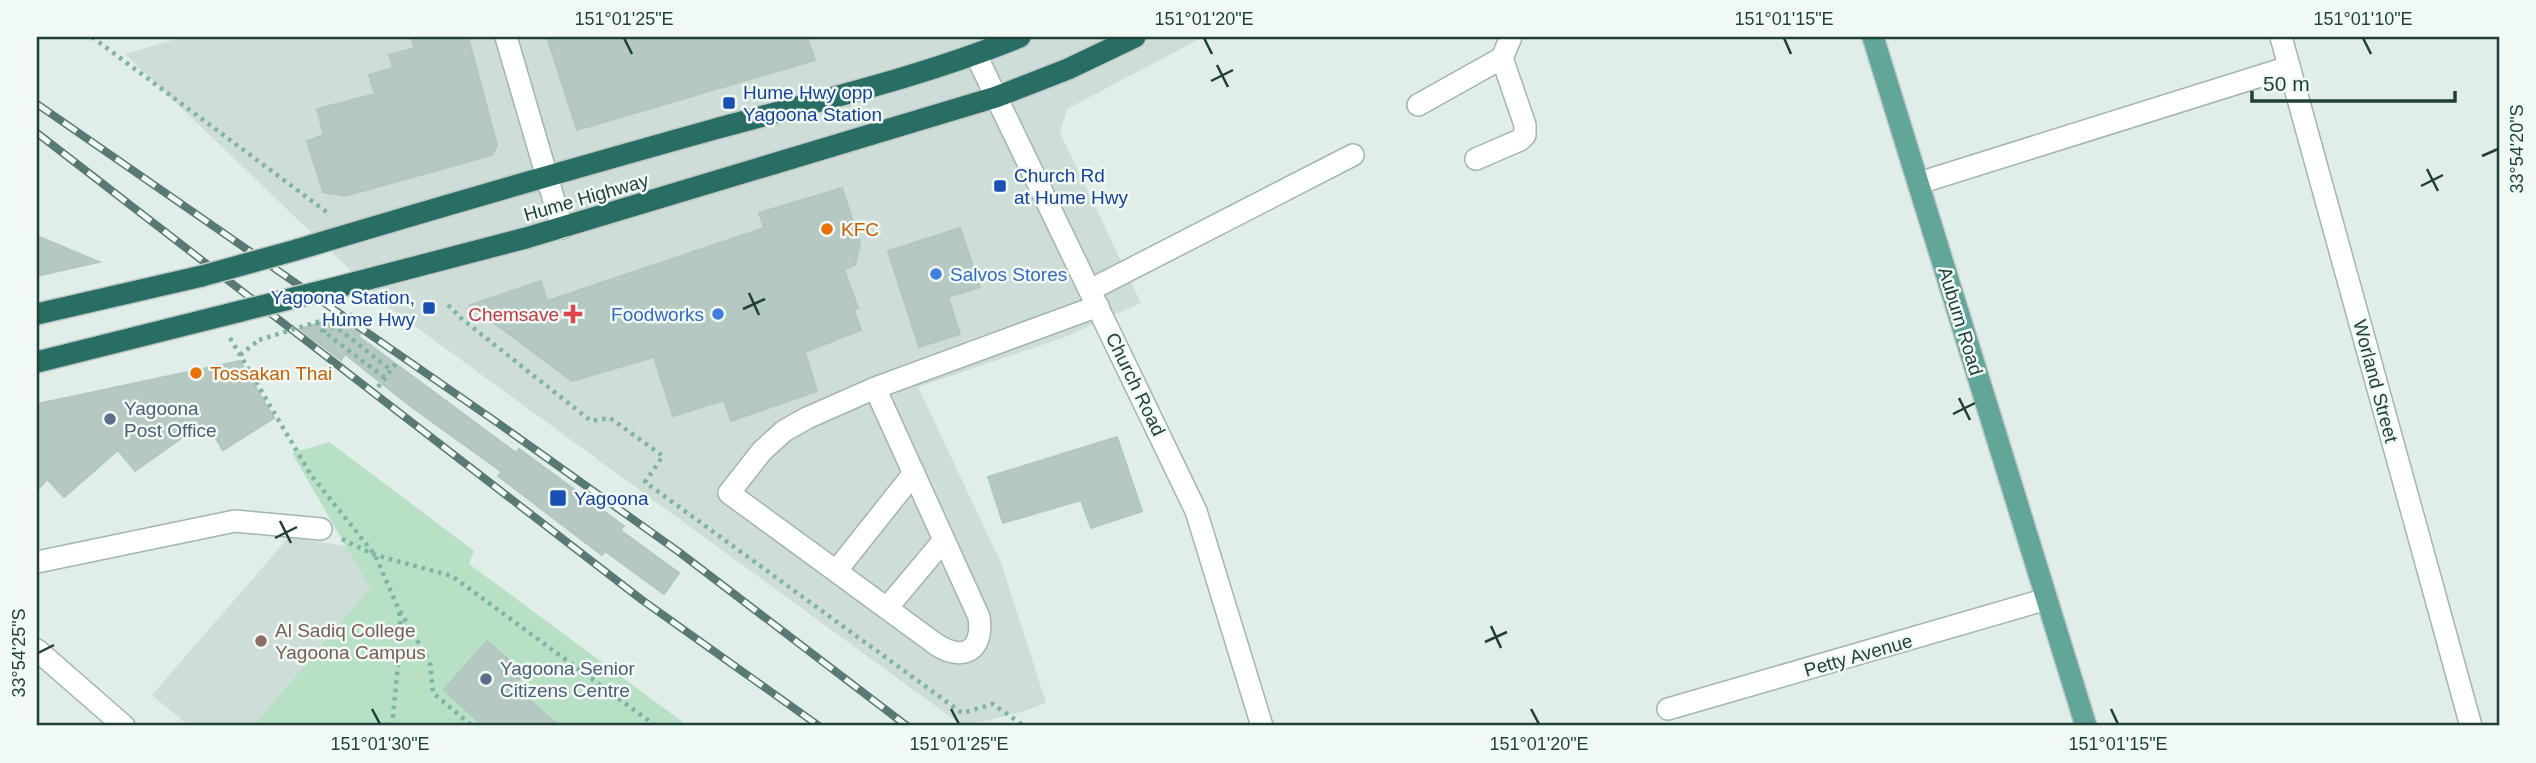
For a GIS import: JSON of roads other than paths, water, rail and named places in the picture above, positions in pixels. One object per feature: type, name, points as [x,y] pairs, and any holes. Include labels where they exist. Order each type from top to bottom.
[{"type":"highway","name":"Hume Highway","points":[[37,314],[202,276],[296,250],[547,176],[882,83],[976,55],[1020,37]]},
{"type":"highway","name":"Hume Highway","points":[[37,362],[562,228],[996,97],[1068,69],[1135,37]]},
{"type":"main road","name":"Auburn Road","points":[[1873,37],[2086,726]]},
{"type":"street","points":[[506,37],[562,228]]},
{"type":"street","points":[[1418,105],[1502,58],[1511,37]]},
{"type":"street","name":"Worland Street","points":[[2281,37],[2471,726]]},
{"type":"street","name":"Church Road","points":[[976,55],[1196,511],[1262,726]]},
{"type":"street","points":[[1476,159],[1520,140],[1525,135],[1525,125],[1502,58]]},
{"type":"street","points":[[1919,183],[2290,67]]},
{"type":"street","points":[[875,388],[979,617],[979,640],[971,650],[960,654],[947,651],[729,493],[762,451],[785,431],[836,403],[1094,298],[1353,155]]},
{"type":"street","points":[[837,570],[914,473]]},
{"type":"street","points":[[37,562],[235,521],[321,530]]},
{"type":"street","points":[[887,608],[944,540]]},
{"type":"street","name":"Petty Avenue","points":[[1668,709],[2047,599]]},
{"type":"street","points":[[37,650],[124,726]]},
{"type":"railway","points":[[37,104],[495,421],[679,552],[907,726]]},
{"type":"railway","points":[[37,133],[642,600],[819,726]]},
{"type":"place","name":"Hume Hwy opp Yagoona Station","points":[[729,103]]},
{"type":"place","name":"Church Rd at Hume Hwy","points":[[1000,186]]},
{"type":"place","name":"KFC","points":[[827,229]]},
{"type":"place","name":"Salvos Stores","points":[[936,274]]},
{"type":"place","name":"Yagoona Station, Hume Hwy","points":[[429,308]]},
{"type":"place","name":"Chemsave","points":[[573,314]]},
{"type":"place","name":"Foodworks","points":[[718,314]]},
{"type":"place","name":"Tossakan Thai","points":[[196,373]]},
{"type":"place","name":"Yagoona Post Office","points":[[110,419]]},
{"type":"place","name":"Yagoona","points":[[558,498]]},
{"type":"place","name":"Al Sadiq College Yagoona Campus","points":[[261,641]]},
{"type":"place","name":"Yagoona Senior Citizens Centre","points":[[486,679]]}]
